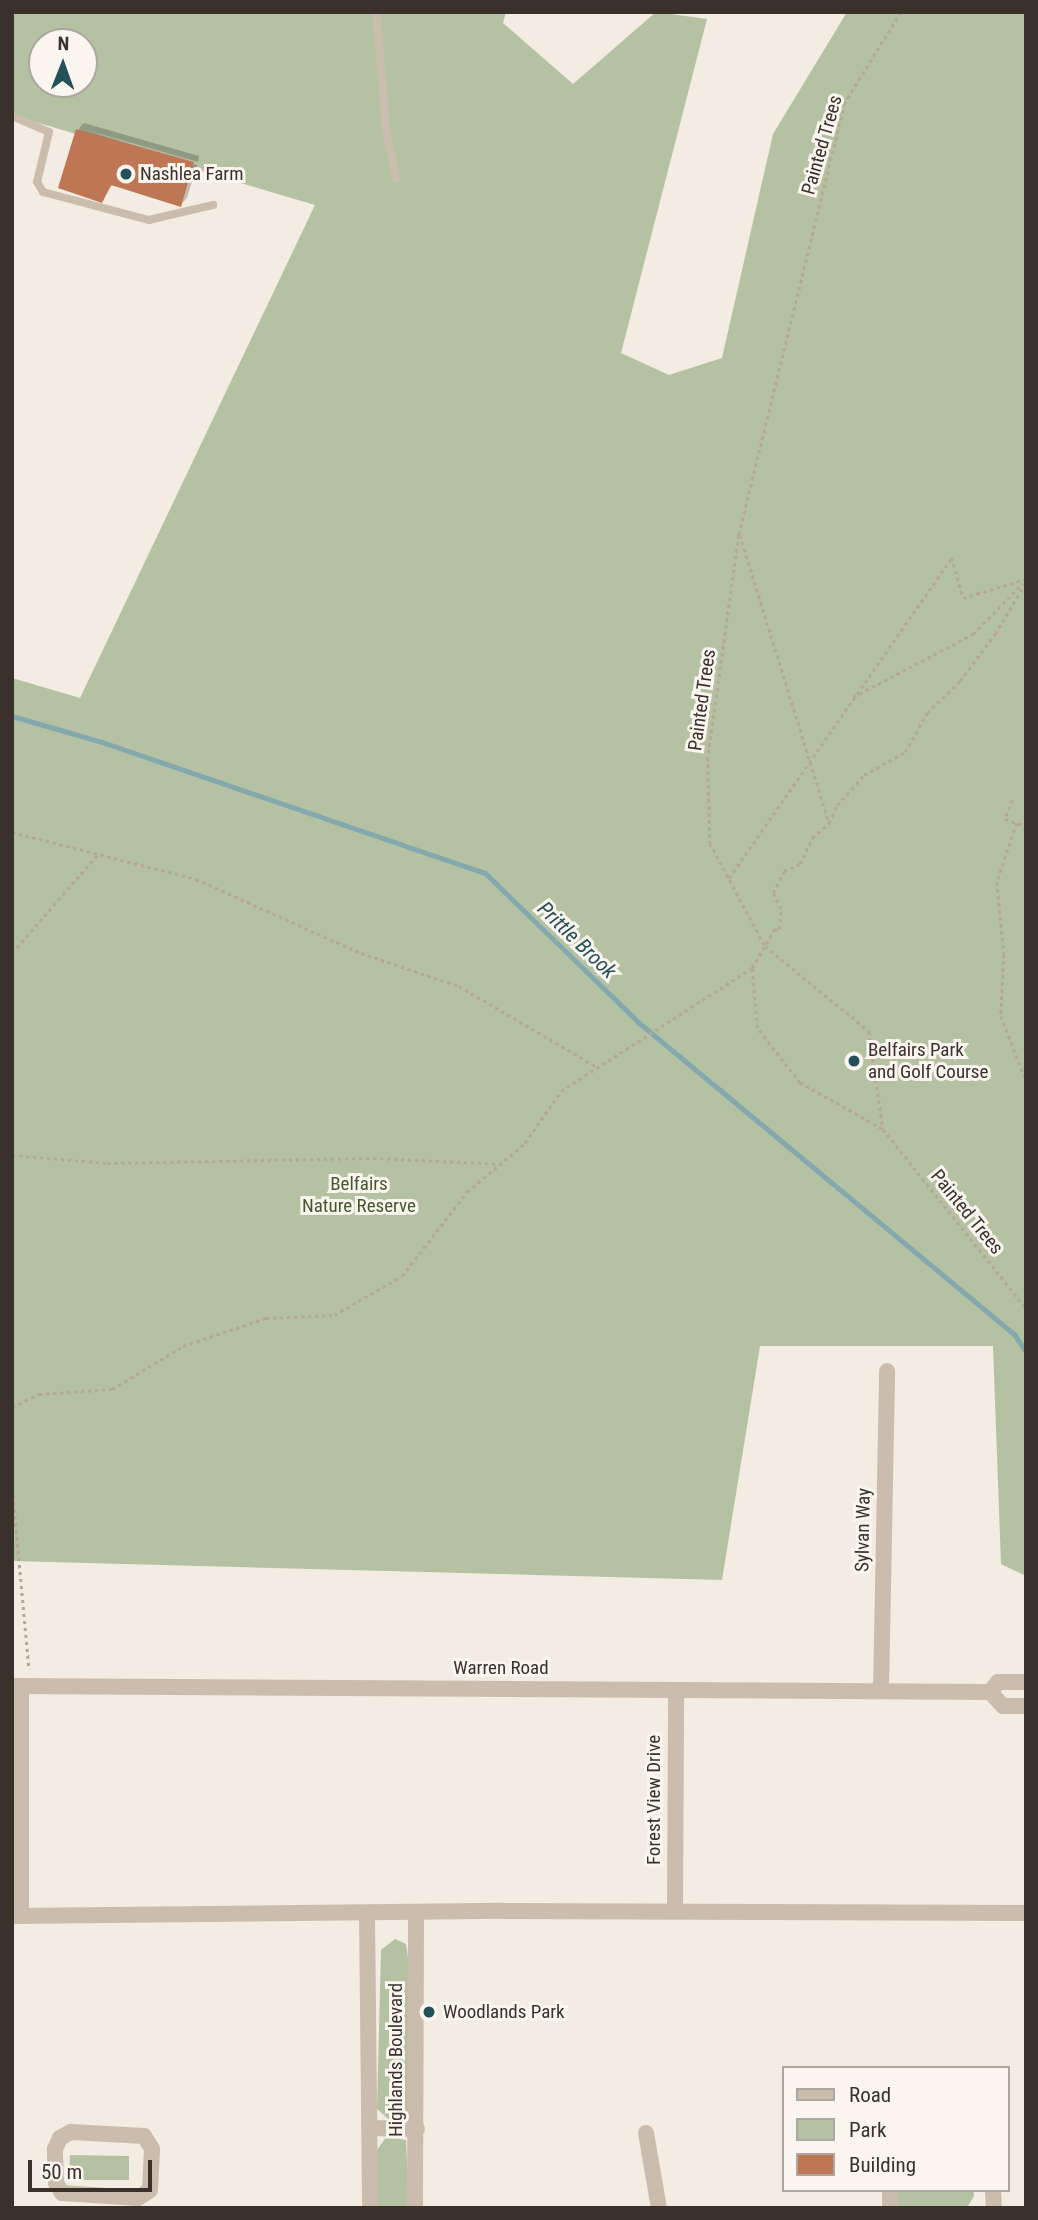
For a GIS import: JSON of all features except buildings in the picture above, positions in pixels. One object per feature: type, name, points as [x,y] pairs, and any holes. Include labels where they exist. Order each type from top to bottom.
[{"type":"street","name":"Sylvan Way","points":[[881,1691],[887,1371]]},
{"type":"street","name":"Warren Road","points":[[990,1692],[998,1682],[1026,1682]]},
{"type":"street","name":"Warren Road","points":[[21,1686],[990,1692],[1003,1706],[1026,1706]]},
{"type":"street","points":[[21,1686],[17,1916],[675,1910],[1026,1913]]},
{"type":"street","name":"Forest View Drive","points":[[675,1910],[676,1690]]},
{"type":"street","name":"Highlands Boulevard","points":[[415,2208],[416,1912]]},
{"type":"street","name":"Highlands Boulevard","points":[[367,1913],[370,2208]]},
{"type":"street","points":[[370,2128],[417,2129]]},
{"type":"street","points":[[71,2132],[144,2136],[152,2149],[150,2190],[138,2198],[103,2203],[66,2196],[60,2190],[57,2143],[71,2132]]},
{"type":"street","points":[[646,2133],[659,2208]]},
{"type":"lane","points":[[376,12],[386,127],[396,179]]},
{"type":"lane","points":[[12,116],[49,132],[37,182],[43,192],[149,220],[213,205]]},
{"type":"path","name":"Painted Trees","points":[[901,12],[845,103],[739,535],[708,757],[710,843],[765,946],[869,1031],[883,1129],[1026,1308]]},
{"type":"path","points":[[739,535],[829,823]]},
{"type":"path","points":[[729,878],[952,557],[963,598],[1026,581]]},
{"type":"path","points":[[852,698],[973,634],[1026,581]]},
{"type":"path","points":[[12,1407],[39,1394],[112,1389],[183,1346],[266,1318],[334,1315],[402,1276],[467,1192],[504,1164],[525,1143],[561,1091],[752,968],[779,929],[781,909],[774,887],[784,871],[800,864],[812,838],[829,823],[837,805],[864,775],[905,752],[927,713],[960,681],[995,634],[1026,581]]},
{"type":"path","points":[[1013,800],[1005,819],[1026,826]]},
{"type":"path","points":[[1017,823],[997,882],[1004,954],[1001,1016],[1026,1080]]},
{"type":"path","points":[[12,831],[196,879],[361,953],[459,986],[598,1067]]},
{"type":"path","points":[[12,953],[99,853]]},
{"type":"path","points":[[752,968],[757,1028],[800,1083],[883,1129]]},
{"type":"path","points":[[12,1155],[107,1163],[373,1157],[504,1164]]},
{"type":"path","points":[[12,1481],[21,1686]]},
{"type":"green space","name":"Belfairs Nature Reserve","points":[[12,12],[506,12],[503,23],[573,84],[656,12],[707,19],[621,353],[669,375],[722,358],[773,134],[847,12],[1026,12],[1026,1576],[1001,1564],[993,1346],[760,1346],[722,1580],[12,1561],[12,678],[80,698],[315,205],[12,115]]},
{"type":"green space","points":[[395,1939],[406,1944],[408,1958],[409,2110],[393,2123],[377,2109],[381,1950]]},
{"type":"green space","points":[[387,2136],[406,2140],[409,2208],[376,2208],[377,2150]]},
{"type":"green space","points":[[70,2155],[129,2156],[129,2180],[69,2180]]},
{"type":"green space","points":[[887,2192],[974,2192],[968,2206],[960,2208],[887,2208]]},
{"type":"waterway","name":"Prittle Brook","points":[[12,716],[102,742],[485,873],[638,1022],[1014,1334],[1026,1352]]},
{"type":"place","name":"Nashlea Farm","points":[[126,174]]},
{"type":"place","name":"Belfairs Park and Golf Course","points":[[854,1061]]},
{"type":"place","name":"Woodlands Park","points":[[429,2012]]}]
